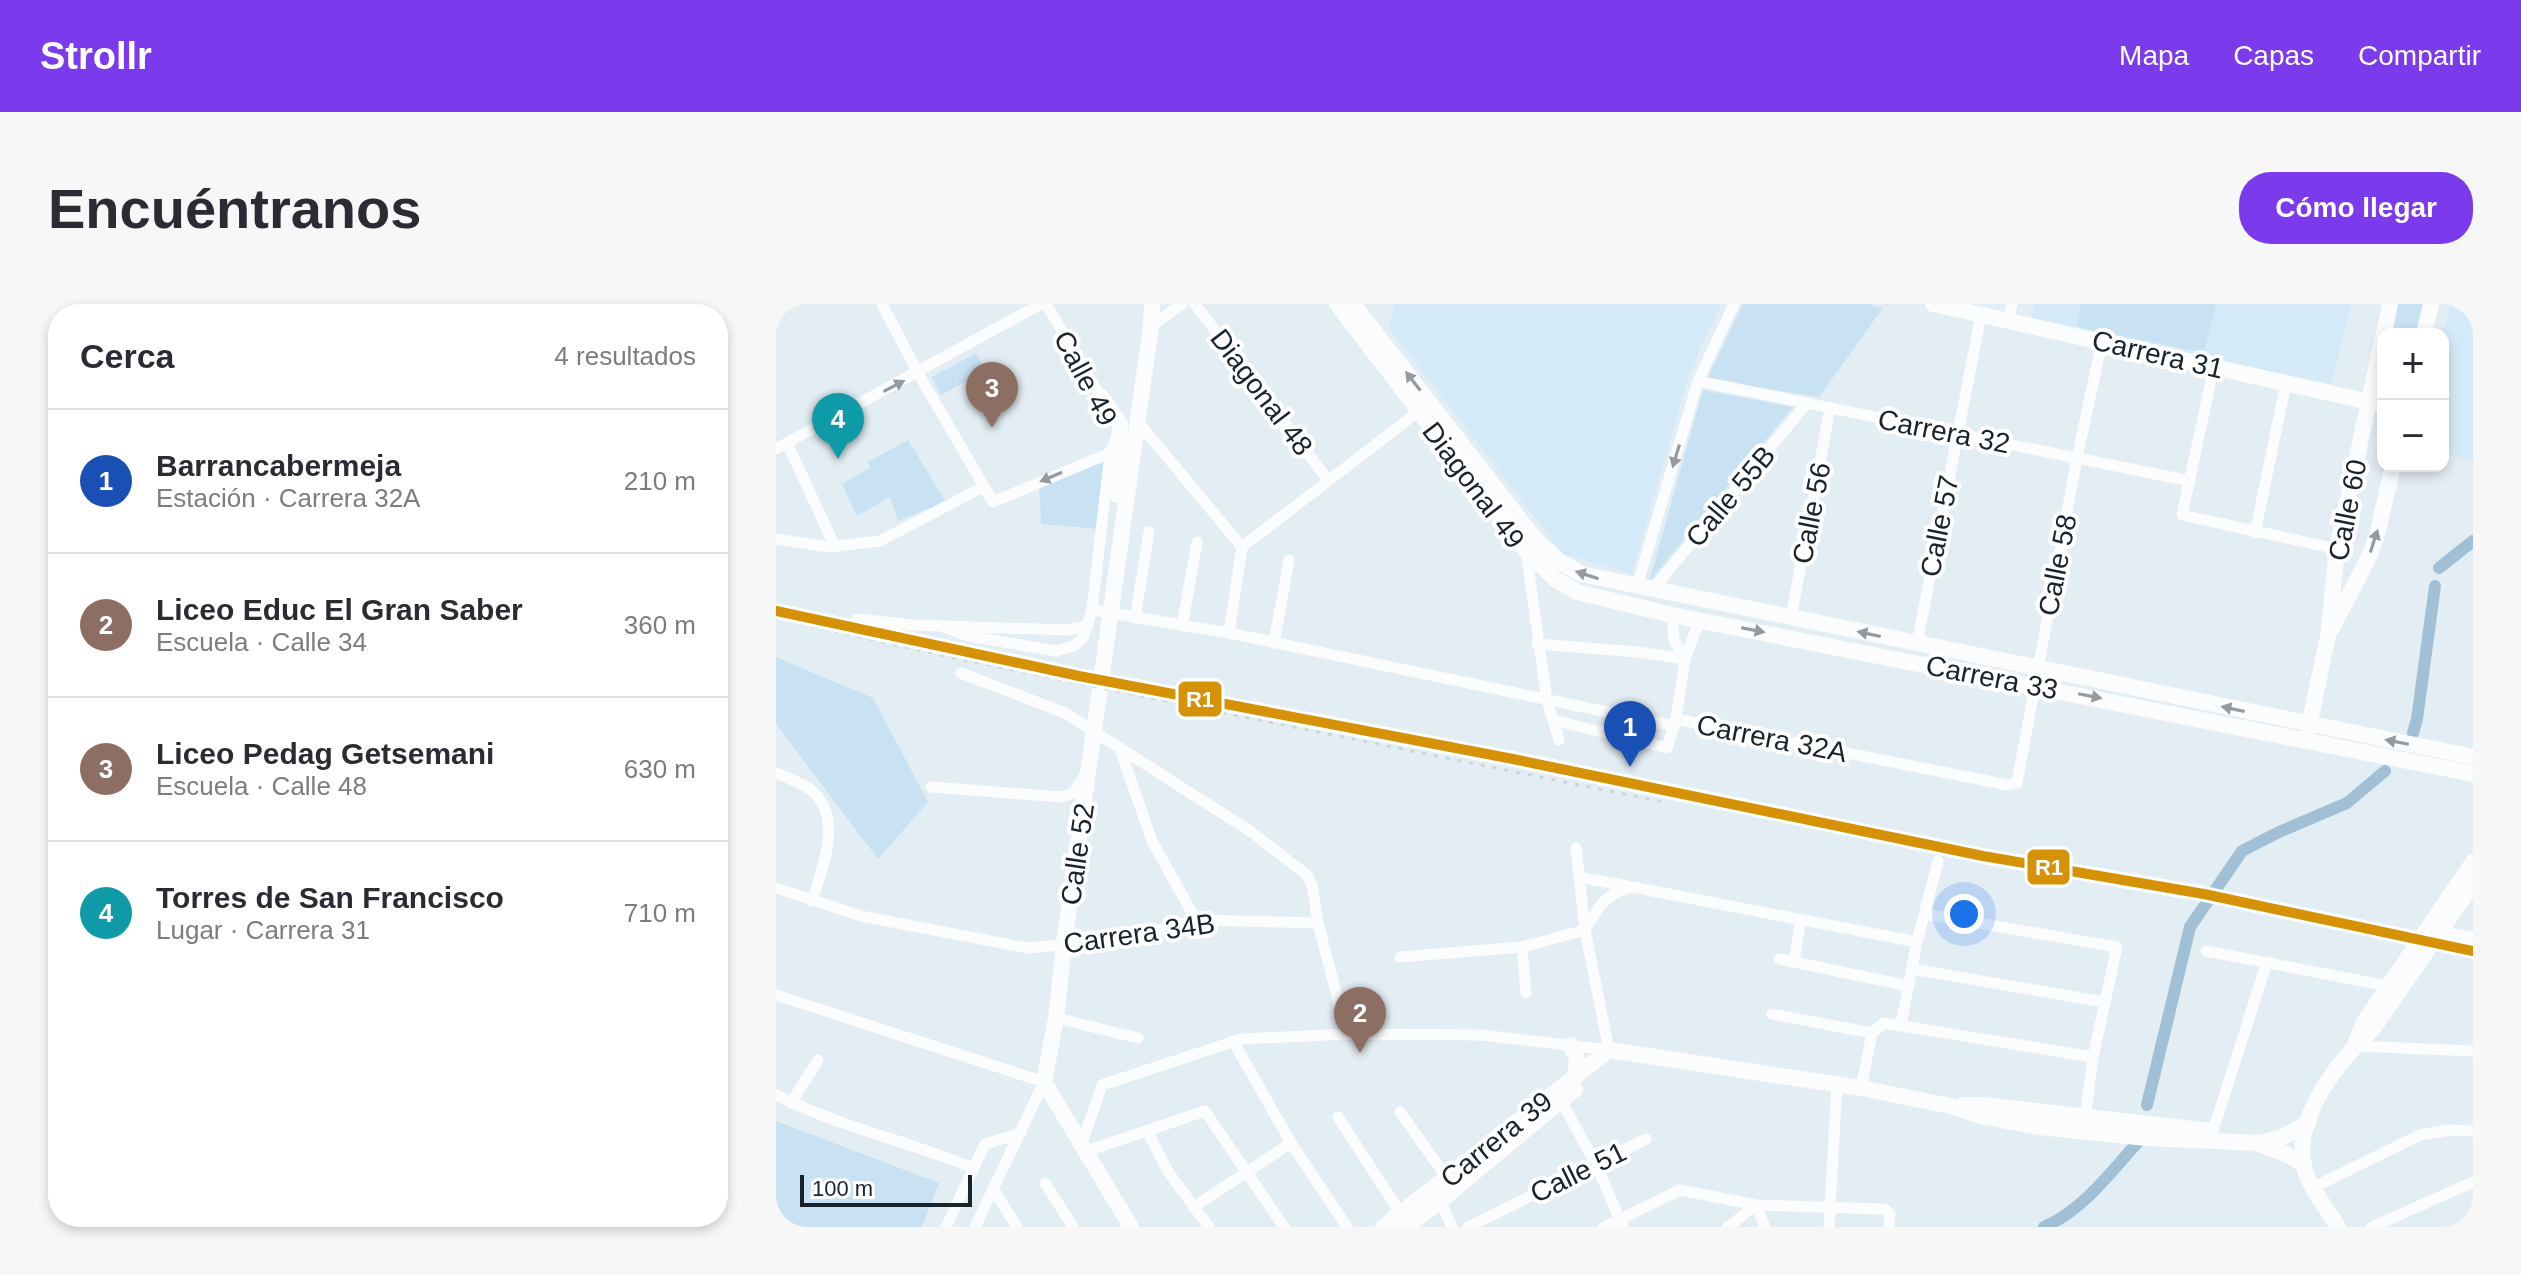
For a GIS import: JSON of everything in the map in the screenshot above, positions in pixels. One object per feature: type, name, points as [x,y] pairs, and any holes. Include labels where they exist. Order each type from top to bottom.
[{"type":"main road","name":"Calle 52","points":[[1116,544],[1117,495],[1145,304]]},
{"type":"main road","name":"Calle 52","points":[[1044,1082],[1056,1018],[1116,544],[1138,422],[1152,304]]},
{"type":"main road","name":"Diagonal 49","points":[[1337,304],[1526,551]]},
{"type":"main road","name":"Diagonal 49","points":[[1353,304],[1548,552]]},
{"type":"main road","name":"Carrera 31","points":[[1933,304],[2376,404]]},
{"type":"main road","name":"Calle 60","points":[[2385,328],[2390,304]]},
{"type":"main road","points":[[2425,328],[2431,304]]},
{"type":"main road","points":[[1101,397],[1120,424],[1117,495]]},
{"type":"main road","name":"Calle 60","points":[[2308,732],[2328,636],[2337,549],[2376,404]]},
{"type":"main road","name":"Calle 60","points":[[2328,636],[2368,559],[2377,535],[2392,472]]},
{"type":"main road","name":"Carrera 33","points":[[1526,551],[1555,579],[1577,592],[1672,615],[2036,677],[2308,732],[2473,757]]},
{"type":"main road","name":"Carrera 33","points":[[1548,552],[1581,574],[1917,644],[2036,677]]},
{"type":"main road","points":[[1645,588],[1652,598],[1645,609]]},
{"type":"main road","points":[[1672,615],[1673,602],[1678,595]]},
{"type":"main road","name":"Carrera 33","points":[[2308,732],[2473,774]]},
{"type":"main road","points":[[2454,770],[2473,786]]},
{"type":"main road","points":[[2338,1227],[2304,1165],[2303,1146],[2309,1122],[2315,1106],[2355,1046],[2373,1029],[2473,862]]},
{"type":"main road","points":[[2355,1046],[2364,1022],[2388,986],[2473,884]]},
{"type":"main road","points":[[1571,1045],[1577,1060],[1575,1076]]},
{"type":"main road","points":[[1616,1052],[1861,1088],[2039,1127],[2211,1136],[2255,1135],[2273,1132],[2315,1106]]},
{"type":"main road","name":"Carrera 39","points":[[1444,1189],[1575,1076],[1616,1052]]},
{"type":"main road","name":"Carrera 39","points":[[1383,1227],[1403,1220],[1561,1101],[1616,1052]]},
{"type":"main road","points":[[1044,1082],[1130,1227]]},
{"type":"main road","points":[[1950,1106],[1983,1105],[2255,1143],[2286,1154],[2304,1165]]},
{"type":"main road","points":[[2255,1143],[2283,1137],[2309,1122]]},
{"type":"street","points":[[882,304],[993,502],[1110,453]]},
{"type":"street","points":[[776,449],[1044,304]]},
{"type":"street","name":"Calle 49","points":[[1044,304],[1116,427],[1088,626]]},
{"type":"street","points":[[1151,326],[1182,304]]},
{"type":"street","name":"Diagonal 48","points":[[1195,304],[1328,480]]},
{"type":"street","points":[[1645,588],[1698,381],[1734,304]]},
{"type":"street","points":[[2008,321],[2012,304]]},
{"type":"street","name":"Calle 57","points":[[1917,644],[1981,315]]},
{"type":"street","name":"Calle 58","points":[[2013,785],[2017,783],[2077,458],[2102,342]]},
{"type":"street","points":[[2214,367],[2182,515],[2337,549]]},
{"type":"street","name":"Carrera 32","points":[[1698,381],[2190,481]]},
{"type":"street","points":[[2255,533],[2286,383]]},
{"type":"street","name":"Calle 55B","points":[[1645,588],[1807,403]]},
{"type":"street","name":"Calle 56","points":[[1791,618],[1830,408]]},
{"type":"street","points":[[1229,633],[1242,547],[1418,412]]},
{"type":"street","points":[[1138,422],[1242,547]]},
{"type":"street","points":[[787,443],[832,540]]},
{"type":"street","points":[[776,539],[828,547],[880,541],[983,487]]},
{"type":"street","points":[[1135,618],[1149,532]]},
{"type":"street","points":[[1182,626],[1197,542]]},
{"type":"street","name":"Diagonal 49","points":[[1526,551],[1537,644],[1547,700],[1559,740]]},
{"type":"street","points":[[1274,643],[1289,560]]},
{"type":"street","points":[[1092,610],[1229,633],[1547,700],[1675,723],[1685,659],[1700,619]]},
{"type":"street","points":[[1672,615],[1674,640],[1685,659]]},
{"type":"street","points":[[857,619],[942,626],[1067,630],[1088,626]]},
{"type":"street","points":[[942,626],[968,636],[1056,651],[1074,646],[1083,638],[1088,626]]},
{"type":"street","points":[[1537,644],[1685,659]]},
{"type":"street","points":[[961,673],[1065,713],[1250,831],[1310,879],[1318,923],[1347,1034]]},
{"type":"street","name":"Carrera 32A","points":[[1553,720],[1667,748],[1675,723],[2013,785]]},
{"type":"street","points":[[931,787],[1062,797],[1073,793],[1081,785],[1103,739]]},
{"type":"street","points":[[1120,749],[1152,841],[1196,920]]},
{"type":"street","points":[[776,773],[812,791],[828,819],[825,858],[812,901]]},
{"type":"street","points":[[1084,1147],[1102,1085],[1233,1041],[1347,1034],[1482,1035],[1616,1052],[1585,930],[1576,848]]},
{"type":"street","points":[[1901,1024],[1917,942],[1938,861]]},
{"type":"street","points":[[1579,877],[1917,942]]},
{"type":"street","points":[[1400,957],[1522,947],[1585,930],[1595,911],[1614,891],[1632,887]]},
{"type":"street","name":"Carrera 34B","points":[[776,888],[861,916],[1027,948],[1120,940],[1196,920],[1318,923]]},
{"type":"street","points":[[1925,914],[2115,945],[2117,950],[2093,1057],[2085,1119]]},
{"type":"street","points":[[1794,961],[1801,920]]},
{"type":"street","points":[[2434,930],[2473,937]]},
{"type":"street","points":[[1522,947],[1526,993]]},
{"type":"street","points":[[2206,951],[2388,986]]},
{"type":"street","points":[[1779,959],[1909,986]]},
{"type":"street","points":[[2211,1136],[2267,962]]},
{"type":"street","points":[[1912,969],[2104,1002]]},
{"type":"street","points":[[777,997],[1044,1082]]},
{"type":"street","points":[[1772,1014],[1872,1033]]},
{"type":"street","points":[[1056,1018],[1138,1038]]},
{"type":"street","points":[[1861,1088],[1872,1033],[1884,1023],[2093,1057]]},
{"type":"street","points":[[1233,1041],[1291,1143],[1347,1227]]},
{"type":"street","points":[[2355,1046],[2473,1051]]},
{"type":"street","points":[[791,1103],[818,1060]]},
{"type":"street","name":"Calle 52","points":[[975,1227],[1044,1082]]},
{"type":"street","points":[[1829,1227],[1837,1084]]},
{"type":"street","points":[[776,1095],[846,1126],[973,1168]]},
{"type":"street","points":[[1561,1101],[1596,1164],[1621,1223]]},
{"type":"street","points":[[1084,1147],[1147,1131],[1205,1111],[1284,1227]]},
{"type":"street","points":[[1400,1112],[1444,1189],[1452,1227]]},
{"type":"street","points":[[1338,1117],[1403,1220]]},
{"type":"street","points":[[2314,1187],[2420,1135],[2449,1130],[2473,1131]]},
{"type":"street","points":[[1147,1131],[1169,1173],[1209,1227]]},
{"type":"street","points":[[946,1227],[985,1144],[1021,1133]]},
{"type":"street","name":"Calle 51","points":[[1468,1227],[1646,1139]]},
{"type":"street","points":[[1194,1207],[1291,1143]]},
{"type":"street","points":[[2372,1227],[2473,1182]]},
{"type":"street","points":[[1045,1183],[1073,1227]]},
{"type":"street","points":[[994,1190],[1017,1227]]},
{"type":"street","points":[[1604,1227],[1621,1223],[1680,1190],[1756,1205],[1884,1209],[1890,1214],[1889,1227]]},
{"type":"street","points":[[1728,1227],[1756,1205]]},
{"type":"street","points":[[1756,1205],[1765,1227]]},
{"type":"shaded area","points":[[1394,304],[1721,304],[1690,372],[1632,573],[1563,554],[1389,328]]},
{"type":"shaded area","points":[[1743,304],[1867,304],[1883,308],[1819,397],[1707,379]]},
{"type":"shaded area","points":[[2035,304],[2351,304],[2332,384],[2032,321]]},
{"type":"shaded area","points":[[2081,304],[2216,304],[2204,353],[2077,327]]},
{"type":"shaded area","points":[[2397,304],[2427,304],[2421,328],[2391,328]]},
{"type":"shaded area","points":[[2450,304],[2473,304],[2473,462],[2449,453],[2450,349],[2449,328],[2444,328]]},
{"type":"shaded area","points":[[976,353],[985,371],[941,395],[932,377]]},
{"type":"shaded area","points":[[1703,390],[1793,407],[1649,582]]},
{"type":"shaded area","points":[[908,440],[946,502],[898,521],[890,497],[857,516],[842,484],[870,468],[868,462]]},
{"type":"shaded area","points":[[1110,453],[1101,529],[1041,524],[1039,483]]},
{"type":"shaded area","points":[[776,657],[873,698],[928,802],[878,859],[776,724]]},
{"type":"shaded area","points":[[776,1121],[939,1183],[922,1227],[776,1227]]},
{"type":"waterway","points":[[2439,568],[2473,541]]},
{"type":"waterway","points":[[2413,733],[2435,586]]},
{"type":"waterway","points":[[2147,1105],[2190,927],[2242,851],[2347,803],[2385,771]]},
{"type":"waterway","points":[[2044,1227],[2083,1201],[2138,1142]]},
{"type":"railway","points":[[776,618],[954,658],[1668,803]]},
{"type":"transit line","name":"R1","points":[[776,611],[1079,676],[1513,759],[1983,856],[2204,894],[2473,951]]},
{"type":"place","name":"Liceo Pedag Getsemani","points":[[992,428]]},
{"type":"place","name":"Torres de San Francisco","points":[[838,459]]},
{"type":"place","name":"Barrancabermeja","points":[[1630,767]]},
{"type":"place","name":"Liceo Educ El Gran Saber","points":[[1360,1053]]}]
